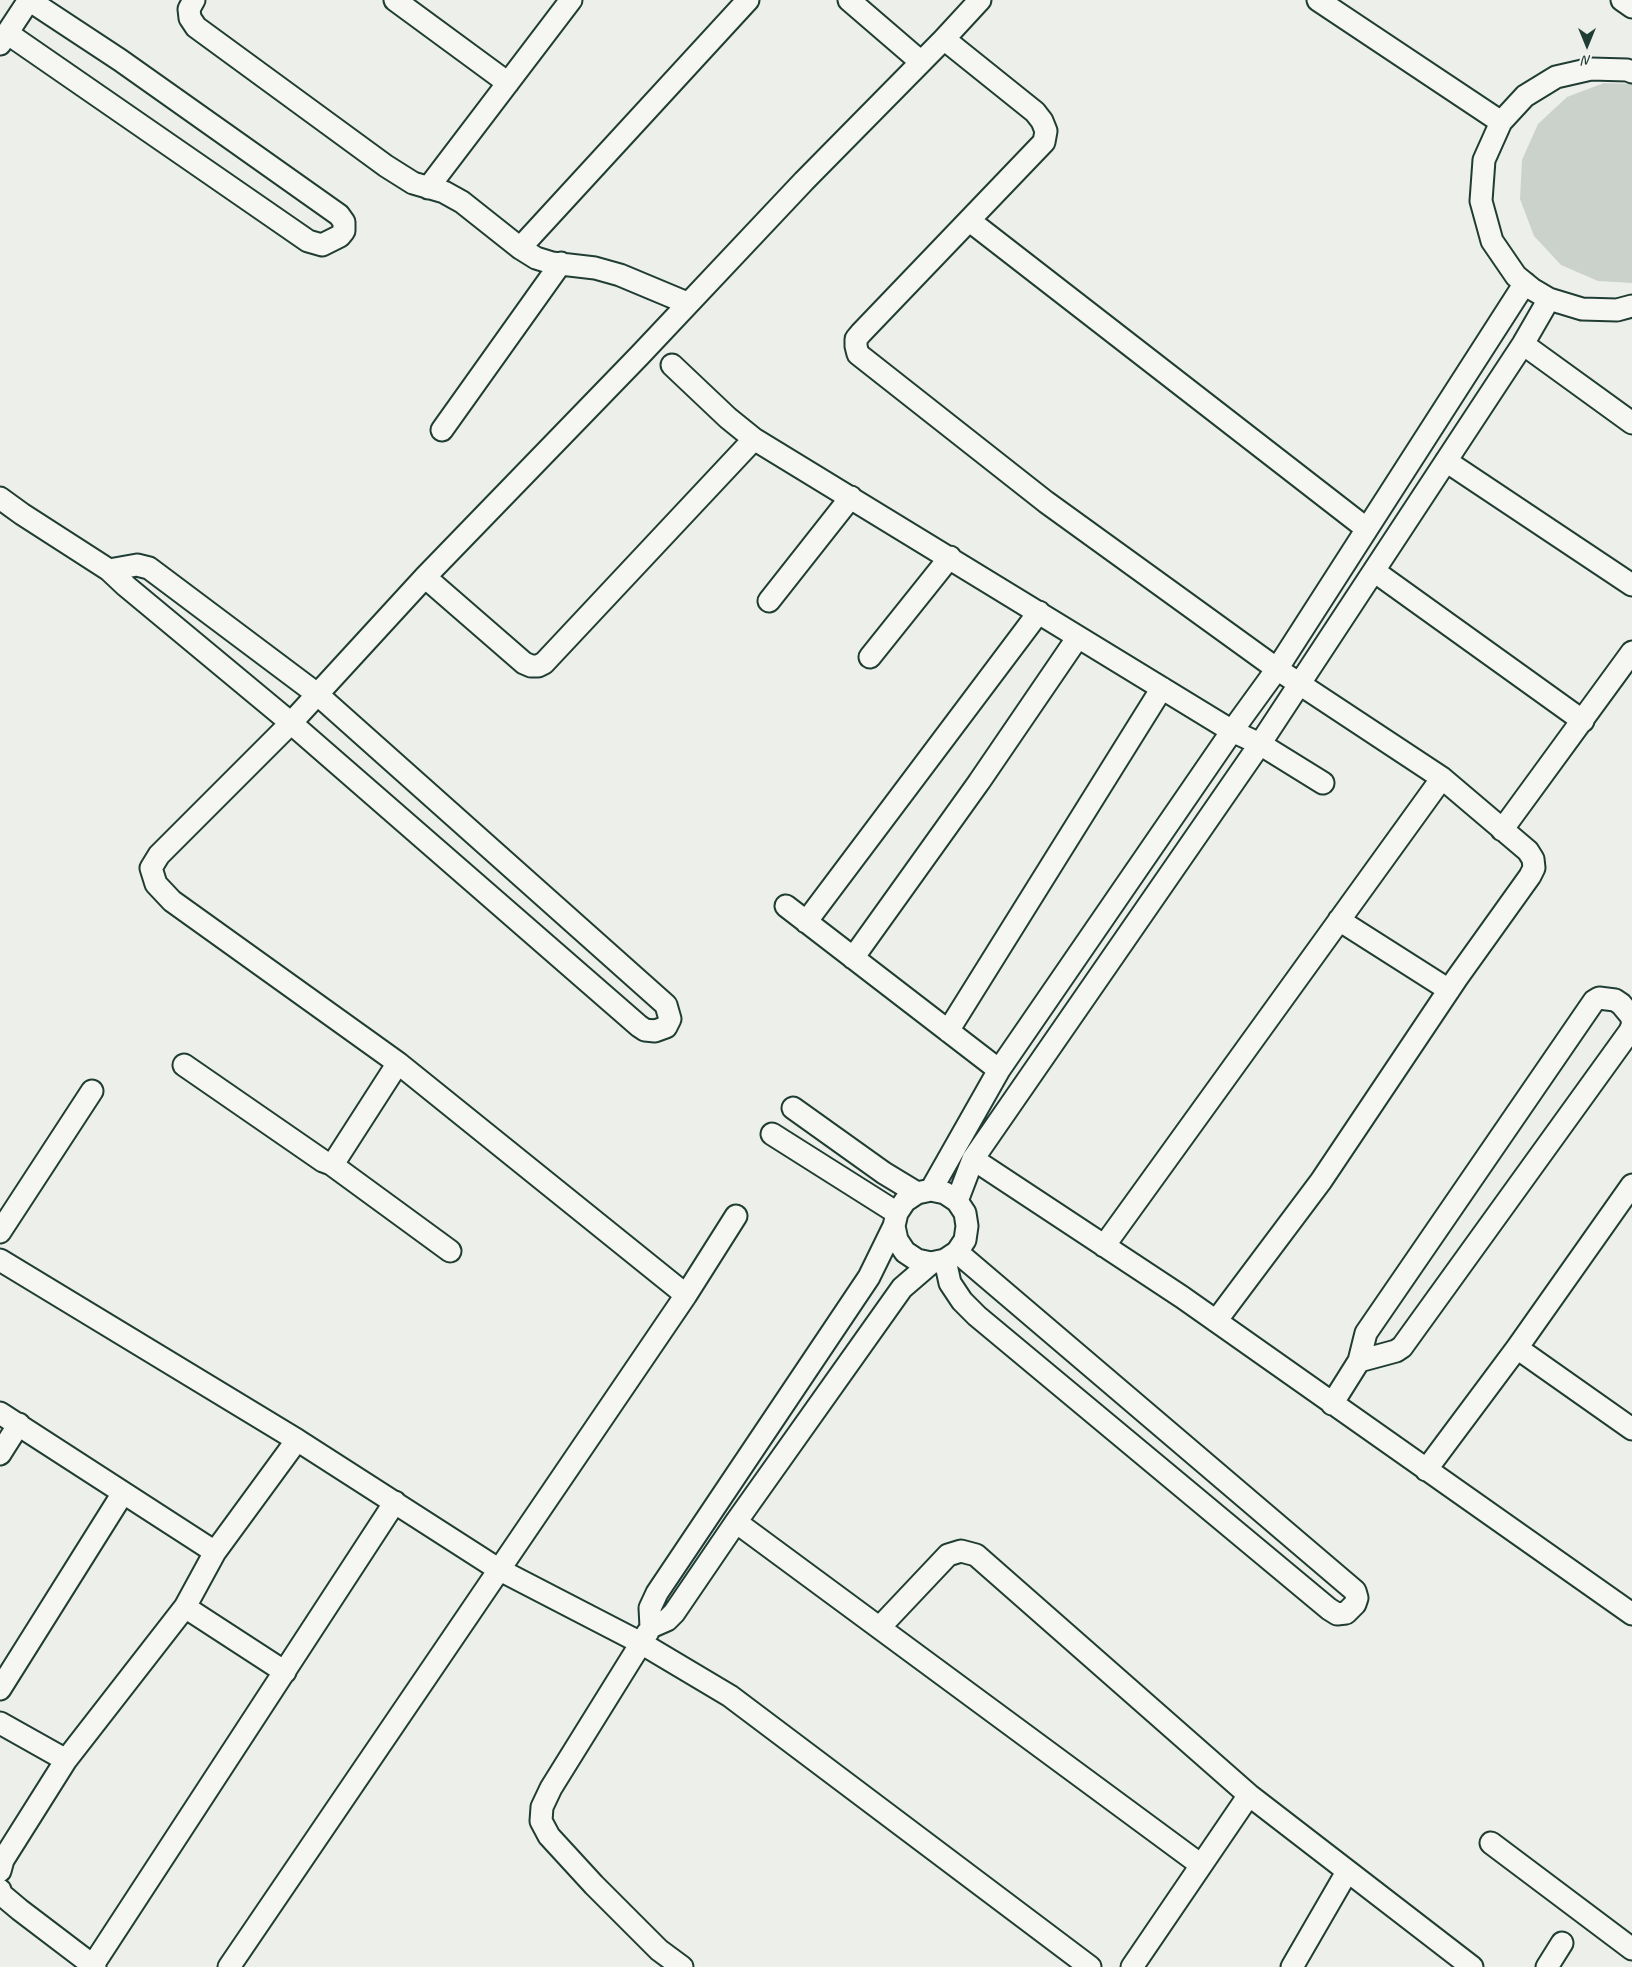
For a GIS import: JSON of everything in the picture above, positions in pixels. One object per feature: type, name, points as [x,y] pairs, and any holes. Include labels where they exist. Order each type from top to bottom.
[{"type":"street","points":[[29,0],[120,60],[338,215],[344,222],[344,231],[331,242],[322,245],[308,240],[4,38],[29,0]]},
{"type":"street","points":[[194,0],[189,9],[190,18],[196,27],[386,166],[413,183],[444,192],[462,202],[520,248],[536,258],[561,264],[595,268],[620,275],[687,303]]},
{"type":"street","points":[[395,0],[508,83]]},
{"type":"street","points":[[520,248],[748,0]]},
{"type":"street","points":[[849,0],[921,62]]},
{"type":"street","points":[[686,1295],[398,1063],[172,900],[156,884],[151,868],[159,855],[291,723],[425,577],[980,0]]},
{"type":"street","points":[[1318,0],[1501,122]]},
{"type":"street","points":[[1622,0],[1632,7]]},
{"type":"street","points":[[428,188],[508,83],[564,2]]},
{"type":"street","points":[[944,39],[1035,112],[1042,121],[1046,131],[1044,142],[861,333],[856,339],[858,354],[1046,502],[1277,669],[1442,778],[1528,851],[1533,859],[1534,868],[1530,876],[1450,990],[1321,1181],[1216,1321]]},
{"type":"street","points":[[1632,72],[1627,70],[1591,69],[1556,77],[1525,96],[1501,122],[1484,160],[1481,202],[1492,242],[1516,276],[1525,283],[1549,299],[1582,309],[1617,310],[1632,306]]},
{"type":"street","points":[[970,221],[1366,529]]},
{"type":"street","points":[[442,430],[561,264]]},
{"type":"street","points":[[646,1635],[650,1608],[657,1593],[869,1277],[905,1201],[924,1191],[999,1070],[1232,731],[1277,669],[1525,283]]},
{"type":"street","points":[[956,1201],[973,1159],[1260,744],[1523,344],[1549,299]]},
{"type":"street","points":[[1523,344],[1632,423]]},
{"type":"street","points":[[672,365],[728,418],[754,439],[1232,731],[1260,744],[1323,783]]},
{"type":"street","points":[[425,577],[524,663],[538,666],[544,663],[754,439]]},
{"type":"street","points":[[1446,462],[1632,585]]},
{"type":"street","points":[[768,601],[851,497]]},
{"type":"street","points":[[0,498],[109,570],[291,723],[638,1026],[646,1030],[655,1031],[666,1027],[670,1019],[666,1005],[317,694],[149,568],[137,565],[109,570]]},
{"type":"street","points":[[870,657],[950,557]]},
{"type":"street","points":[[1374,571],[1582,721]]},
{"type":"street","points":[[806,922],[1039,612]]},
{"type":"street","points":[[853,958],[979,782],[1078,636]]},
{"type":"street","points":[[1502,830],[1632,652]]},
{"type":"street","points":[[948,1031],[1162,688]]},
{"type":"street","points":[[1104,1246],[1442,778]]},
{"type":"street","points":[[786,906],[999,1070]]},
{"type":"street","points":[[1339,920],[1450,990]]},
{"type":"street","points":[[1332,1404],[1359,1361],[1366,1333],[1375,1319],[1594,1001],[1599,998],[1615,1000],[1621,1004],[1632,1020]]},
{"type":"street","points":[[1359,1361],[1396,1351],[1402,1347],[1632,1026]]},
{"type":"street","points":[[331,1164],[335,1161],[398,1063]]},
{"type":"street","points":[[184,1065],[323,1161],[331,1164],[450,1251]]},
{"type":"street","points":[[0,1232],[92,1091]]},
{"type":"street","points":[[682,1967],[659,1950],[594,1885],[549,1836],[541,1821],[542,1806],[646,1635],[674,1614],[736,1522],[902,1288],[944,1258],[964,1240],[967,1226],[964,1212],[956,1201],[945,1193],[924,1191],[884,1173],[793,1108]]},
{"type":"street","points":[[772,1134],[895,1220],[897,1240],[905,1252],[917,1260],[944,1258],[1355,1591],[1357,1598],[1355,1604],[1346,1613],[1337,1614],[1329,1608],[977,1316],[962,1301],[950,1283],[944,1258]]},
{"type":"street","points":[[973,1159],[1216,1321],[1632,1614]]},
{"type":"street","points":[[1426,1470],[1517,1348],[1632,1185]]},
{"type":"street","points":[[229,1967],[686,1295],[736,1216]]},
{"type":"street","points":[[0,1260],[297,1440],[498,1569],[646,1635],[1090,1967]]},
{"type":"street","points":[[1517,1348],[1632,1429]]},
{"type":"street","points":[[0,1413],[215,1552]]},
{"type":"street","points":[[0,1454],[19,1424]]},
{"type":"street","points":[[0,1870],[3,1860],[66,1760],[185,1607],[215,1552],[297,1440]]},
{"type":"street","points":[[0,1689],[122,1493]]},
{"type":"street","points":[[0,1890],[1,1894],[20,1910],[94,1966],[395,1502]]},
{"type":"street","points":[[736,1522],[1201,1865]]},
{"type":"street","points":[[880,1627],[948,1555],[962,1551],[976,1555],[1249,1795],[1472,1967]]},
{"type":"street","points":[[185,1607],[285,1672]]},
{"type":"street","points":[[0,1723],[66,1760]]},
{"type":"street","points":[[1132,1967],[1249,1795]]},
{"type":"street","points":[[1491,1843],[1632,1949]]},
{"type":"street","points":[[1292,1967],[1347,1872]]},
{"type":"street","points":[[1547,1967],[1562,1944]]},
{"type":"shaded area","points":[[1604,83],[1632,84],[1632,283],[1598,281],[1561,265],[1534,236],[1520,199],[1522,160],[1538,124],[1567,97]]}]
